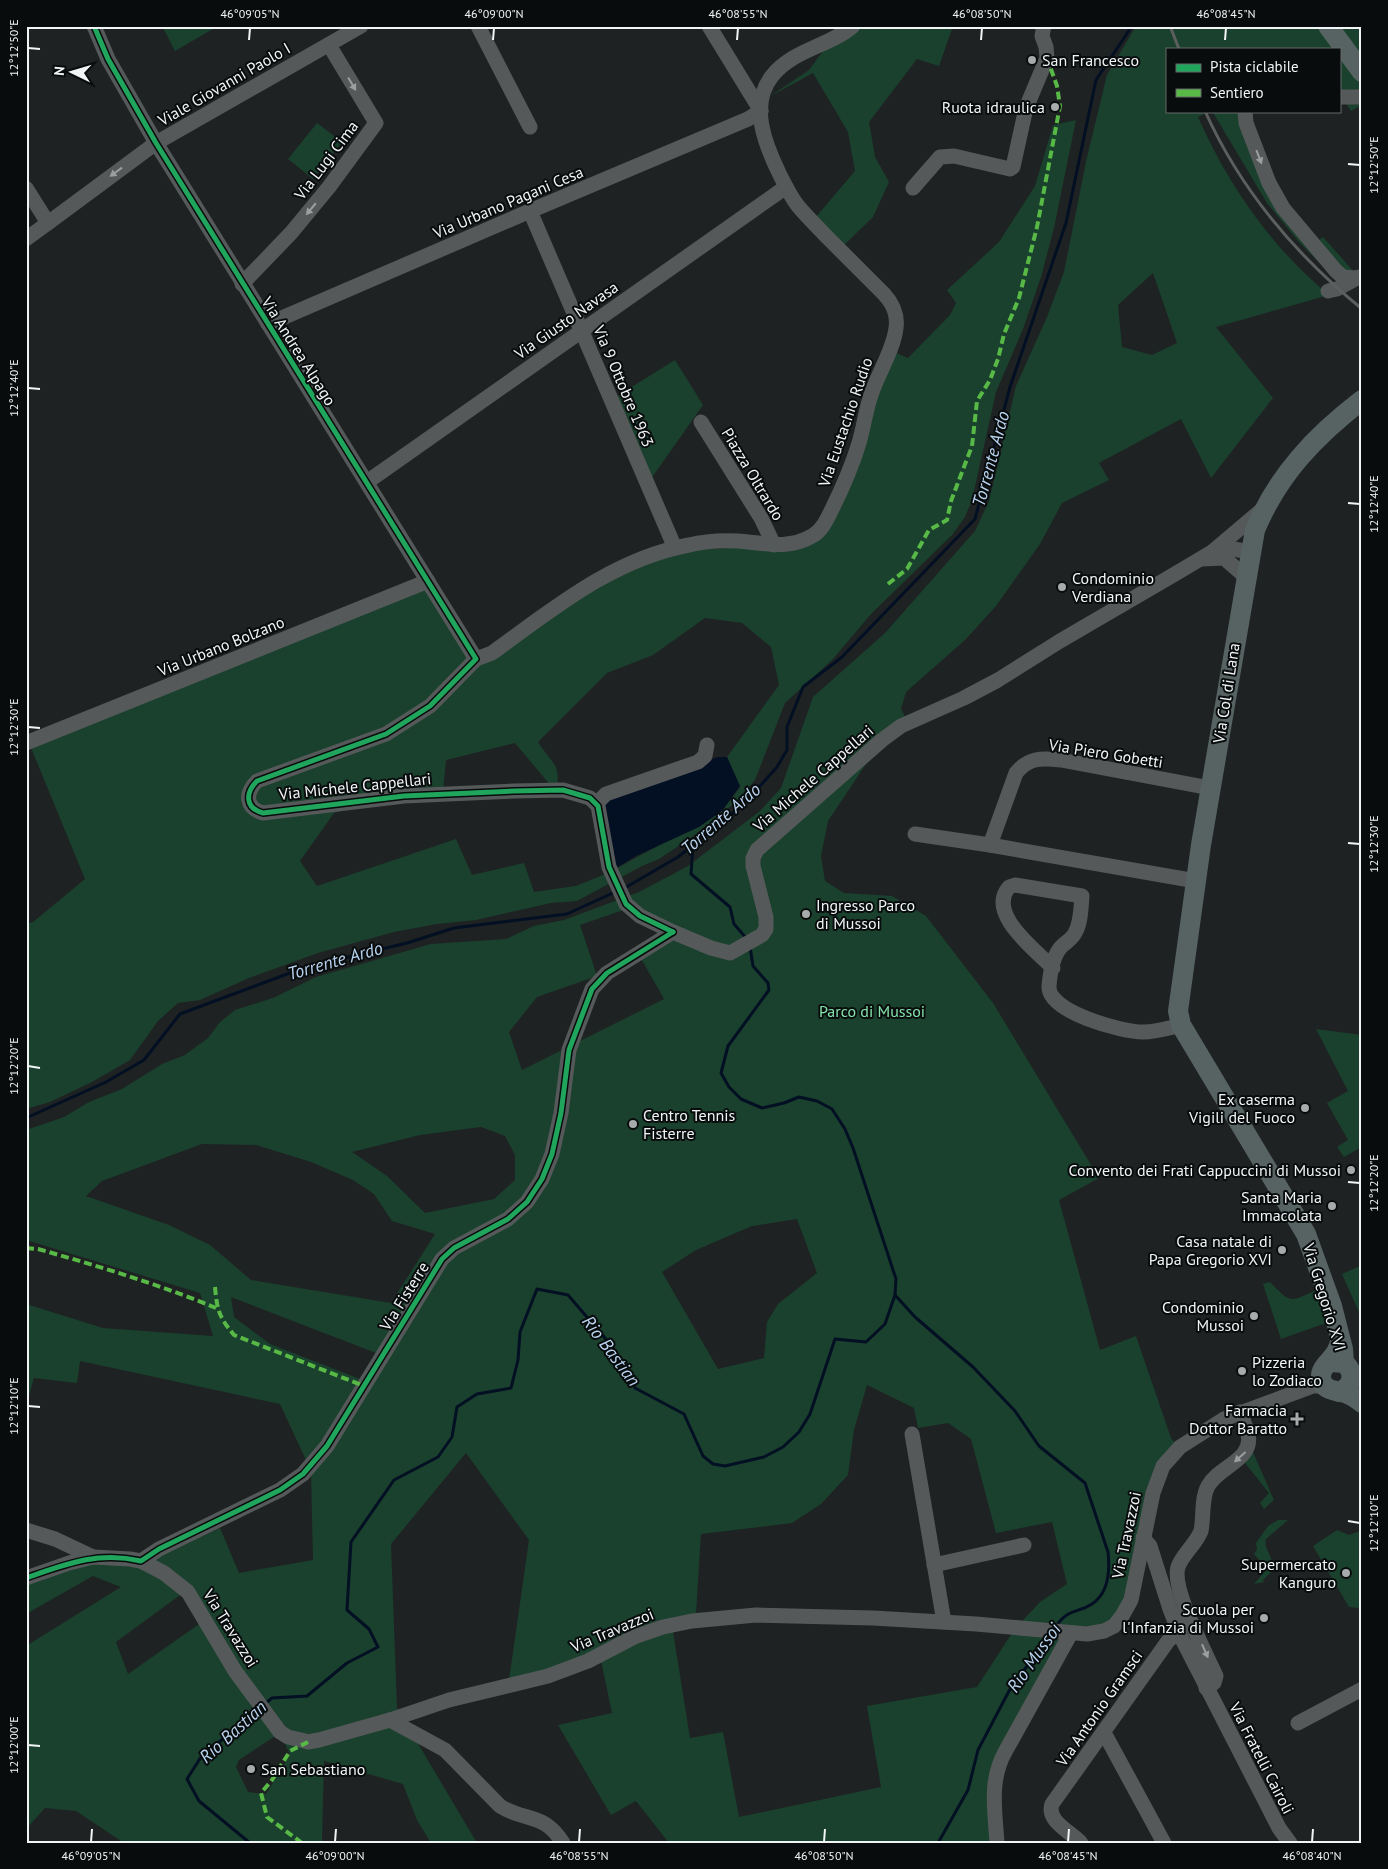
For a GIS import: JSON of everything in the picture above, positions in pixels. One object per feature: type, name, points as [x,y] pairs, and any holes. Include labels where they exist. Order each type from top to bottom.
[{"type":"main road","points":[[1328,26],[1362,72]]},
{"type":"main road","name":"Via Col di Lana","points":[[1181,1026],[1178,1011],[1179,999],[1196,881],[1254,530],[1265,507],[1309,445],[1325,429],[1362,400]]},
{"type":"main road","name":"Via Gregorio XVI","points":[[1181,1026],[1306,1234],[1321,1274],[1340,1338],[1337,1353],[1343,1380]]},
{"type":"main road","points":[[1343,1380],[1347,1394],[1362,1403]]},
{"type":"street","name":"Via Andrea Alpago","points":[[94,26],[108,59],[156,143],[476,659]]},
{"type":"street","name":"Viale Giovanni Paolo I","points":[[26,239],[156,143],[361,26]]},
{"type":"street","points":[[478,26],[530,127]]},
{"type":"street","points":[[709,26],[761,111]]},
{"type":"street","points":[[761,111],[766,87],[779,69],[792,60],[838,37],[854,26]]},
{"type":"street","points":[[913,188],[940,156],[954,156],[1010,170],[1013,167],[1026,108],[1047,58],[1042,36],[1044,26]]},
{"type":"street","name":"Via Lugi Cima","points":[[242,284],[291,233],[341,171],[376,123],[329,45]]},
{"type":"street","points":[[1340,97],[1361,98]]},
{"type":"street","name":"Via Eustachio Rudio","points":[[476,659],[492,653],[609,572],[642,558],[675,548],[715,541],[740,541],[774,545],[794,543],[813,536],[825,522],[851,467],[860,441],[870,398],[892,343],[896,328],[895,310],[888,298],[805,214],[786,188],[766,144],[761,111]]},
{"type":"street","name":"Via Urbano Pagani Cesa","points":[[268,324],[748,119],[761,111]]},
{"type":"street","points":[[1245,112],[1246,123],[1269,183],[1283,208],[1336,271],[1343,277],[1359,276]]},
{"type":"street","points":[[26,188],[48,223]]},
{"type":"street","name":"Via Giusto Navasa","points":[[367,482],[786,188]]},
{"type":"street","name":"Via 9 Ottobre 1963","points":[[530,211],[675,548]]},
{"type":"street","points":[[1328,291],[1337,289],[1359,276]]},
{"type":"street","name":"Piazza Oltrardo","points":[[701,422],[761,518],[774,545]]},
{"type":"street","name":"Via Michele Cappellari","points":[[1214,555],[1232,533],[1265,507]]},
{"type":"street","name":"Via Michele Cappellari","points":[[476,659],[430,706],[386,734],[257,781],[251,787],[249,794],[251,807],[263,813],[404,796],[558,790],[590,798],[597,802],[600,809],[612,874],[626,904],[640,916],[673,932],[723,952],[733,952],[762,935],[766,929],[767,921],[753,866],[755,853],[882,740],[901,726],[964,698],[998,680],[1060,641],[1195,562],[1214,555],[1250,554]]},
{"type":"street","points":[[1214,555],[1224,558],[1246,577]]},
{"type":"street","name":"Via Urbano Bolzano","points":[[26,743],[428,581]]},
{"type":"street","points":[[597,802],[606,794],[698,762],[705,756],[708,745]]},
{"type":"street","name":"Via Piero Gobetti","points":[[990,845],[1016,773],[1023,764],[1032,760],[1061,760],[1210,788]]},
{"type":"street","points":[[915,834],[990,845],[1196,881]]},
{"type":"street","points":[[1053,968],[1013,927],[1006,916],[1003,897],[1009,887],[1015,885],[1082,896],[1075,932],[1058,951],[1053,968],[1049,987],[1050,994],[1057,1003],[1093,1021],[1136,1032],[1181,1026]]},
{"type":"street","name":"Via Fisterre","points":[[141,1561],[158,1549],[280,1490],[303,1474],[315,1462],[442,1259],[454,1248],[508,1219],[527,1202],[542,1179],[552,1154],[559,1126],[569,1050],[592,988],[607,973],[673,932]]},
{"type":"street","name":"Via Travazzoi","points":[[141,1561],[164,1573],[188,1592],[235,1671],[280,1732],[288,1737],[308,1742],[390,1720],[449,1700],[548,1676],[588,1661],[634,1637],[662,1627],[692,1621],[756,1615],[873,1618],[1087,1634],[1104,1631],[1114,1626],[1122,1616],[1130,1600],[1153,1493],[1159,1473],[1167,1460],[1185,1443],[1224,1419],[1240,1412],[1343,1380]]},
{"type":"street","points":[[1206,1688],[1214,1683],[1216,1676],[1180,1593],[1177,1575],[1180,1562],[1199,1537],[1206,1489],[1217,1474],[1243,1456],[1248,1447],[1248,1435],[1240,1412]]},
{"type":"street","points":[[912,1434],[944,1622]]},
{"type":"street","points":[[26,1530],[55,1538],[93,1558]]},
{"type":"street","name":"Via Fratelli Cairoli","points":[[1143,1538],[1151,1548],[1179,1631],[1206,1688],[1279,1828],[1290,1843]]},
{"type":"street","points":[[934,1565],[1024,1545]]},
{"type":"street","points":[[26,1578],[69,1563],[93,1558],[141,1561]]},
{"type":"street","name":"Via Antonio Gramsci","points":[[1081,1843],[1073,1834],[1054,1820],[1051,1814],[1051,1807],[1168,1641],[1179,1631]]},
{"type":"street","points":[[997,1843],[994,1793],[997,1768],[1068,1633]]},
{"type":"street","points":[[1298,1723],[1362,1689]]},
{"type":"street","points":[[390,1720],[439,1746],[500,1806],[506,1810],[540,1820],[554,1831],[563,1843]]},
{"type":"street","points":[[1102,1733],[1107,1738],[1164,1843]]},
{"type":"green space","points":[[162,26],[218,26],[175,51]]},
{"type":"green space","points":[[840,26],[953,26],[939,66],[917,59],[869,122],[875,157],[889,182],[873,217],[838,251],[810,224],[855,171],[848,132],[813,73],[769,97],[809,70]]},
{"type":"green space","name":"Parco di Mussoi","points":[[1136,26],[1362,26],[1362,105],[1351,111],[1340,94],[1340,48],[1166,48],[1166,112],[1208,112],[1198,117],[1223,167],[1253,214],[1289,257],[1329,295],[1216,327],[1273,398],[1211,478],[1181,419],[1099,463],[1109,480],[1062,503],[1040,544],[996,606],[965,640],[906,692],[901,709],[910,726],[874,752],[828,821],[821,856],[825,881],[844,893],[892,896],[926,916],[993,1003],[1099,1178],[1059,1200],[1100,1350],[1136,1336],[1171,1438],[1178,1446],[1164,1457],[1132,1581],[1116,1621],[1067,1635],[993,1769],[1001,1843],[669,1843],[636,1801],[611,1815],[558,1725],[612,1713],[599,1651],[590,1656],[509,1680],[529,1540],[466,1453],[391,1544],[397,1708],[477,1843],[431,1843],[417,1820],[403,1784],[324,1761],[322,1843],[124,1843],[76,1811],[45,1808],[26,1829],[26,1646],[121,1587],[93,1576],[26,1614],[26,1585],[89,1561],[133,1567],[220,1528],[239,1573],[313,1560],[311,1471],[280,1404],[80,1361],[77,1383],[34,1378],[26,1406],[26,1304],[103,1328],[213,1336],[200,1293],[26,1240],[26,1130],[64,1117],[89,1102],[122,1089],[162,1064],[185,1055],[208,1038],[220,1022],[235,1010],[273,998],[316,977],[431,944],[506,939],[534,926],[564,920],[639,892],[688,866],[760,811],[781,788],[813,697],[885,633],[975,531],[989,501],[1016,386],[1047,317],[1064,272],[1087,157],[1107,75]],"holes":[[[1153,273],[1177,343],[1152,355],[1122,347],[1118,305]],[[635,906],[680,930],[639,955],[664,999],[522,1070],[509,1032],[537,997],[597,976],[580,925]],[[481,1127],[505,1136],[515,1155],[515,1180],[494,1199],[425,1213],[387,1176],[352,1152],[420,1135]],[[202,1144],[256,1145],[311,1162],[353,1180],[374,1194],[392,1221],[435,1234],[391,1303],[251,1280],[210,1245],[169,1225],[86,1196],[102,1181]],[[797,1219],[817,1273],[778,1304],[767,1322],[764,1358],[718,1369],[662,1272],[696,1250],[752,1226]],[[231,1297],[376,1353],[360,1379],[270,1344],[234,1317]],[[867,1385],[914,1408],[918,1428],[948,1423],[971,1439],[996,1533],[1052,1522],[1067,1584],[1040,1602],[1014,1630],[977,1687],[867,1706],[881,1787],[739,1817],[723,1732],[690,1738],[671,1619],[696,1613],[701,1534],[792,1523],[821,1504],[848,1475],[854,1430]],[[183,1593],[202,1622],[128,1674],[116,1642]],[[280,1733],[290,1755],[266,1794],[248,1792],[236,1767],[239,1760]]]},
{"type":"green space","points":[[1213,112],[1252,112],[1250,117],[1269,175],[1316,242],[1323,237],[1356,274],[1341,285],[1299,242],[1267,203]]},
{"type":"green space","points":[[1076,120],[1054,228],[1041,277],[1023,329],[996,392],[972,500],[965,517],[952,535],[871,614],[833,659],[785,703],[755,780],[737,801],[698,833],[659,859],[642,866],[577,901],[551,903],[476,920],[437,924],[394,932],[318,953],[249,978],[200,1000],[178,1003],[158,1021],[130,1060],[92,1082],[50,1102],[26,1109],[26,924],[33,922],[85,879],[27,738],[430,578],[479,665],[600,581],[675,551],[800,544],[817,530],[891,351],[908,358],[950,315],[956,303],[947,290],[999,242],[1035,186],[1053,125]],"holes":[[[705,618],[742,623],[771,647],[779,685],[727,757],[740,787],[722,811],[608,873],[576,886],[534,892],[524,863],[472,875],[456,839],[317,886],[300,861],[334,813],[389,796],[443,791],[446,760],[515,743],[556,792],[558,783],[557,770],[538,742],[607,673],[653,655]]]},
{"type":"green space","points":[[317,123],[342,142],[313,179],[288,159]]},
{"type":"green space","points":[[675,360],[703,405],[648,483],[614,398]]},
{"type":"green space","points":[[1316,1029],[1362,1035],[1362,1147],[1344,1157],[1337,1147],[1348,1140],[1327,1103],[1348,1091]]},
{"type":"green space","points":[[1362,1265],[1362,1319],[1342,1274]]},
{"type":"green space","points":[[1270,1282],[1283,1295],[1292,1299],[1319,1289],[1329,1322],[1281,1339],[1263,1284]]},
{"type":"green space","points":[[1252,1450],[1274,1500],[1264,1509],[1260,1503],[1269,1493],[1245,1463]]},
{"type":"green space","points":[[1278,1520],[1288,1520],[1266,1539],[1266,1547],[1272,1561],[1272,1571],[1263,1580],[1264,1582],[1254,1584],[1267,1569],[1254,1554],[1257,1549],[1256,1543],[1268,1526]]},
{"type":"green space","name":"Supermercato Kanguro","points":[[1337,1530],[1349,1535],[1362,1530],[1362,1606],[1359,1608],[1349,1607],[1313,1546]]},
{"type":"water","points":[[718,757],[727,757],[740,786],[722,811],[699,827],[636,856],[608,873],[597,799]]},
{"type":"waterway","name":"Torrente Ardo","points":[[623,889],[678,857],[744,804],[777,767],[787,750],[787,727],[803,687],[842,657],[975,519],[1010,387],[1066,223],[1096,80],[1132,26]]},
{"type":"waterway","name":"Rio Bastian","points":[[693,845],[691,874],[730,907],[734,924],[747,939]]},
{"type":"waterway","name":"Torrente Ardo","points":[[26,1118],[106,1082],[144,1060],[180,1014],[306,967],[407,943],[454,928],[567,914],[615,892]]},
{"type":"waterway","name":"Rio Bastian","points":[[266,1703],[272,1698],[307,1696],[347,1663],[378,1647],[369,1629],[347,1610],[351,1542],[394,1480],[438,1457],[452,1437],[457,1407],[477,1394],[511,1388],[518,1360],[520,1332],[537,1289],[568,1295],[611,1345],[635,1388],[684,1414],[703,1456],[713,1464],[725,1466],[764,1457],[783,1447],[799,1432],[810,1414],[835,1339],[866,1342],[885,1324],[895,1295],[896,1279],[853,1148],[845,1129],[832,1109],[817,1101],[799,1097],[762,1108],[741,1099],[729,1087],[721,1073],[728,1046],[769,990],[768,983],[753,966],[750,947]]},
{"type":"waterway","name":"Rio Mussoi","points":[[895,1295],[915,1317],[973,1367],[1015,1411],[1039,1446],[1085,1483],[1108,1552],[1107,1581],[1098,1599],[1087,1607],[1065,1616],[1056,1626]]},
{"type":"waterway","name":"Rio Mussoi","points":[[938,1843],[968,1790],[978,1750],[1009,1691],[1049,1636]]},
{"type":"waterway","name":"Rio Bastian","points":[[250,1843],[199,1801],[187,1779],[201,1757],[259,1709]]},
{"type":"railway","points":[[1170,26],[1179,48]]},
{"type":"railway","points":[[1205,112],[1235,167],[1272,219],[1315,266],[1362,309]]},
{"type":"marked path","points":[[888,584],[907,569],[929,530],[947,520],[951,501],[972,446],[977,401],[990,380],[998,359],[1004,334],[1019,298],[1037,227],[1060,106],[1057,86],[1047,58]]},
{"type":"marked path","points":[[26,1248],[38,1249],[150,1283],[216,1308]]},
{"type":"marked path","points":[[215,1287],[220,1313],[234,1335],[364,1386]]},
{"type":"marked path","points":[[302,1843],[267,1817],[261,1793],[272,1780],[290,1751],[308,1742]]},
{"type":"cycle path","points":[[94,26],[108,59],[156,143],[476,659],[430,706],[386,734],[257,781],[250,790],[250,804],[257,811],[263,813],[404,796],[563,790],[590,798],[598,806],[609,867],[626,904],[640,916],[673,932]]},
{"type":"cycle path","points":[[26,1578],[82,1560],[111,1557],[141,1561],[159,1549],[280,1490],[303,1474],[327,1446],[442,1259],[454,1248],[508,1219],[527,1202],[542,1179],[552,1154],[561,1113],[569,1050],[592,989],[607,973],[673,932]]},
{"type":"place","name":"San Francesco","points":[[1032,60]]},
{"type":"place","name":"Ruota idraulica","points":[[1055,107]]},
{"type":"place","name":"Condominio Verdiana","points":[[1062,587]]},
{"type":"place","name":"Ingresso Parco di Mussoi","points":[[806,914]]},
{"type":"place","name":"Ex caserma Vigili del Fuoco","points":[[1305,1108]]},
{"type":"place","name":"Centro Tennis Fisterre","points":[[633,1124]]},
{"type":"place","name":"Convento dei Frati Cappuccini di Mussoi","points":[[1351,1170]]},
{"type":"place","name":"Santa Maria Immacolata","points":[[1332,1206]]},
{"type":"place","name":"Casa natale di Papa Gregorio XVI","points":[[1282,1250]]},
{"type":"place","name":"Condominio Mussoi","points":[[1254,1316]]},
{"type":"place","name":"Pizzeria lo Zodiaco","points":[[1242,1371]]},
{"type":"place","name":"Farmacia Dottor Baratto","points":[[1297,1419]]},
{"type":"place","name":"Supermercato Kanguro","points":[[1346,1573]]},
{"type":"place","name":"Scuola per l'Infanzia di Mussoi","points":[[1264,1618]]},
{"type":"place","name":"San Sebastiano","points":[[251,1769]]}]
